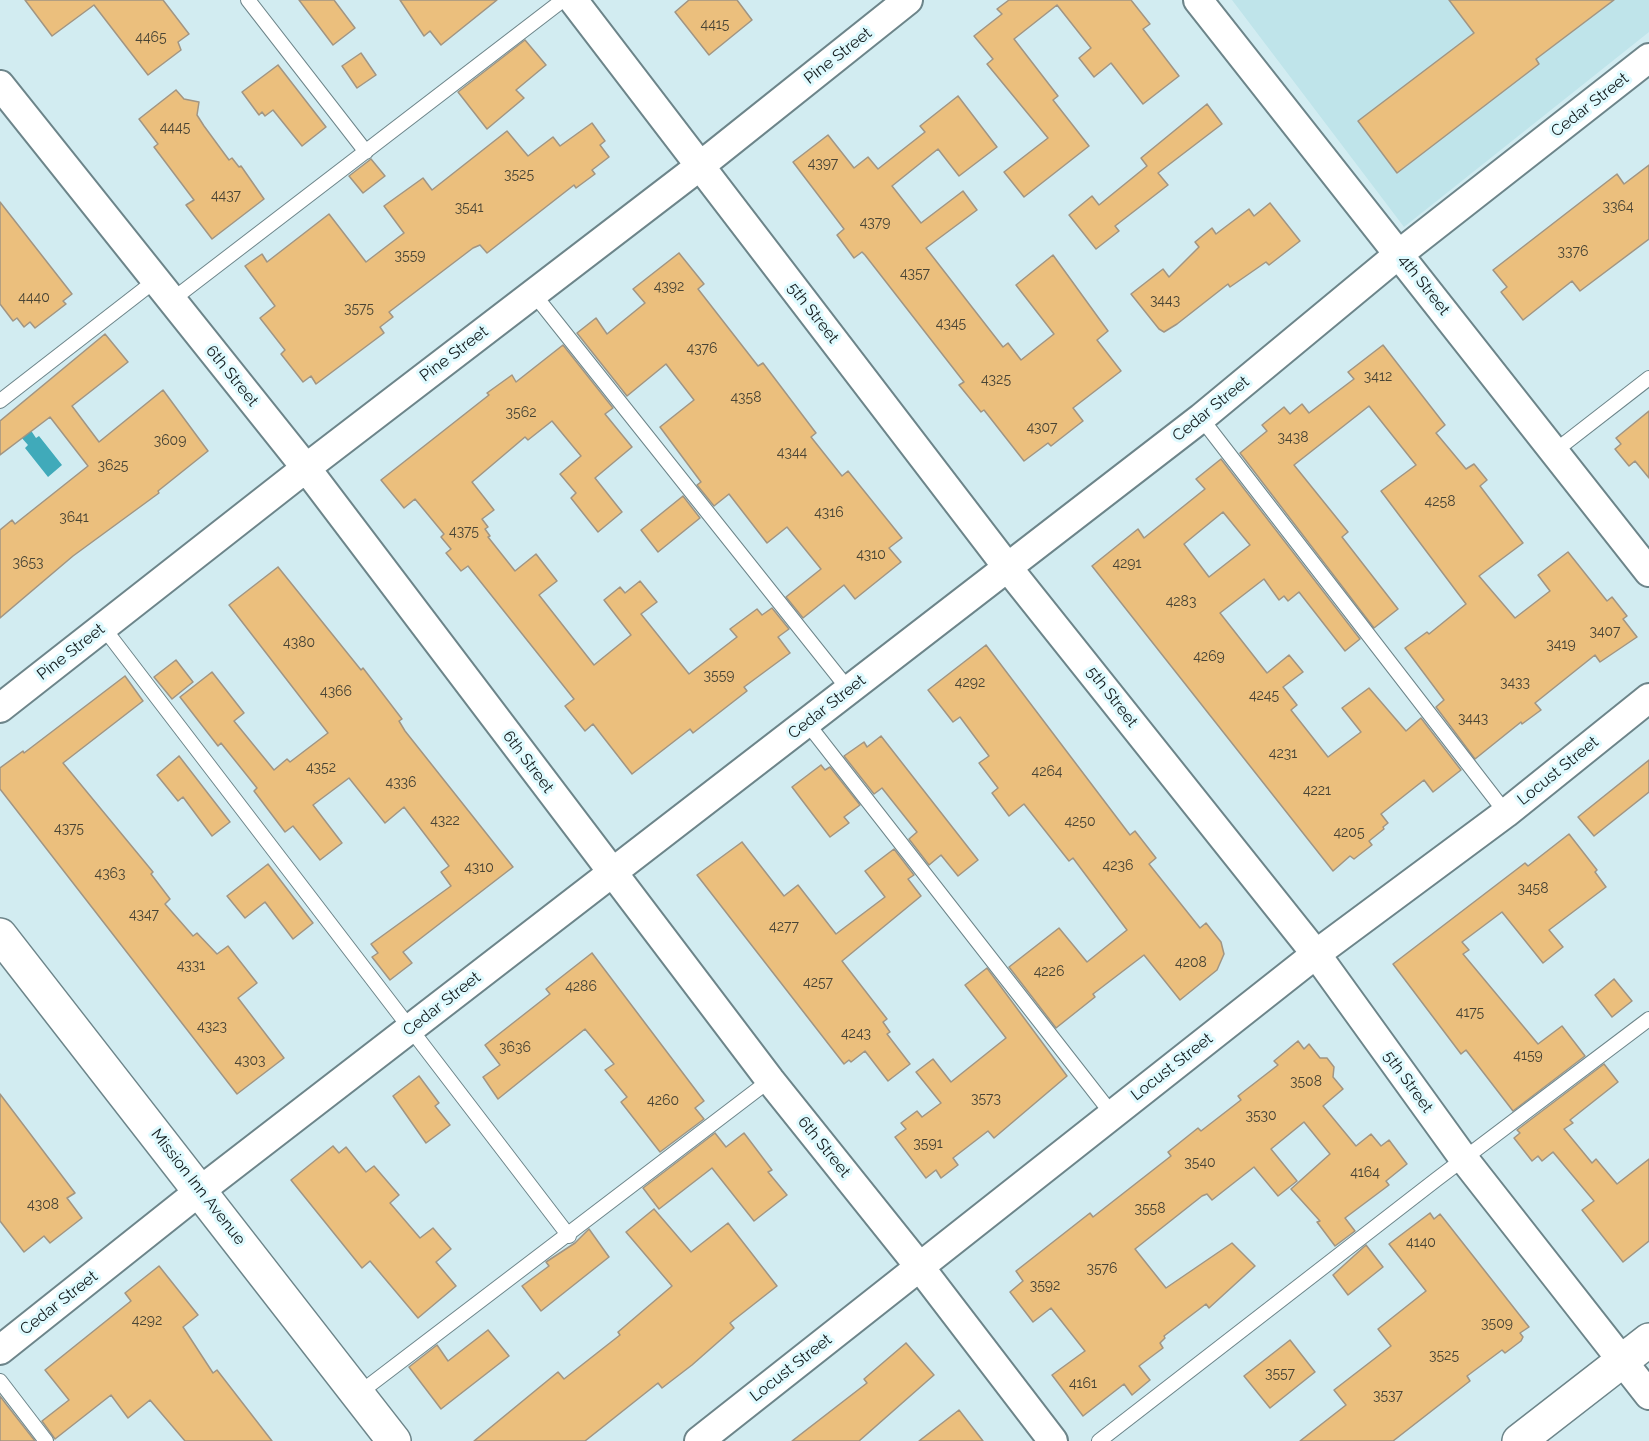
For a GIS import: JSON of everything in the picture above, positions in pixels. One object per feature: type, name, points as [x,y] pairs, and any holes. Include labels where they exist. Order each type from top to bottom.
[{"type":"main road","name":"Mission Inn Avenue","points":[[0,935],[201,1190],[394,1441]]},
{"type":"main road","points":[[1519,1441],[1649,1340]]},
{"type":"street","name":"5th Street","points":[[573,0],[1008,568],[1316,954],[1464,1159],[1649,1395]]},
{"type":"street","name":"4th Street","points":[[1198,0],[1649,572]]},
{"type":"street","name":"Pine Street","points":[[0,708],[306,468],[700,165],[895,4]]},
{"type":"street","name":"Cedar Street","points":[[0,1350],[411,1027],[1201,418],[1400,254],[1649,58]]},
{"type":"street","name":"6th Street","points":[[0,85],[306,468],[770,1080],[919,1266],[1053,1441]]},
{"type":"street","name":"Locust Street","points":[[712,1437],[919,1266],[1316,954],[1506,813],[1649,698]]},
{"type":"lane","points":[[248,0],[366,152]]},
{"type":"lane","points":[[0,400],[366,152],[563,0]]},
{"type":"lane","points":[[533,294],[849,690]]},
{"type":"lane","points":[[1555,451],[1649,378]]},
{"type":"lane","points":[[1201,418],[1506,813]]},
{"type":"lane","points":[[103,627],[569,1236]]},
{"type":"lane","points":[[807,723],[1112,1114]]},
{"type":"lane","points":[[1099,1441],[1649,1019]]},
{"type":"lane","points":[[358,1394],[569,1236],[770,1080]]},
{"type":"lane","points":[[0,1381],[46,1441]]},
{"type":"shaded area","points":[[1232,0],[1649,0],[1649,32],[1404,227]]},
{"type":"water","points":[[30,429],[36,438],[39,436],[62,465],[48,477],[25,448],[28,445],[20,436]]},
{"type":"building","points":[[25,0],[163,0],[189,34],[178,42],[181,50],[148,75],[94,5],[52,36]]},
{"type":"building","points":[[299,0],[334,0],[355,28],[333,45]]},
{"type":"building","points":[[400,0],[497,0],[441,45],[430,31],[424,36]]},
{"type":"building","points":[[689,0],[737,0],[752,20],[709,55],[675,12]]},
{"type":"building","points":[[1009,0],[1131,0],[1150,24],[1143,29],[1179,76],[1143,104],[1111,63],[1094,77],[1079,58],[1091,48],[1057,5],[1014,39],[1058,96],[1053,100],[1089,146],[1024,197],[1004,172],[1048,138],[987,64],[993,59],[974,36],[1002,14],[997,9]]},
{"type":"building","points":[[1449,0],[1614,0],[1536,59],[1539,64],[1397,173],[1358,121],[1474,33]]},
{"type":"building","points":[[525,40],[546,65],[516,90],[524,98],[487,129],[458,92]]},
{"type":"building","points":[[361,53],[376,75],[357,88],[342,66]]},
{"type":"building","points":[[278,65],[326,127],[302,146],[273,110],[265,116],[262,112],[259,115],[242,92]]},
{"type":"building","points":[[176,90],[184,99],[199,102],[197,115],[204,126],[229,160],[232,158],[239,167],[241,166],[264,199],[212,239],[186,205],[194,200],[154,147],[158,144],[139,119]]},
{"type":"building","points":[[958,96],[997,147],[959,176],[938,149],[892,186],[921,223],[963,191],[977,210],[926,248],[1003,347],[1008,343],[1021,360],[1054,334],[1016,285],[1053,255],[1108,331],[1097,340],[1121,371],[1073,408],[1083,421],[1051,446],[1048,443],[1024,461],[984,410],[981,412],[959,385],[964,382],[865,255],[862,252],[854,258],[837,235],[844,229],[793,162],[828,135],[854,168],[868,157],[878,169],[925,132],[920,126]]},
{"type":"building","points":[[1207,104],[1222,124],[1158,173],[1168,185],[1115,226],[1119,231],[1096,249],[1069,215],[1092,196],[1099,205],[1147,166],[1141,158]]},
{"type":"building","points":[[592,123],[605,141],[600,145],[609,157],[592,170],[595,174],[576,188],[574,185],[487,253],[480,245],[473,248],[389,312],[393,317],[380,327],[384,333],[316,384],[311,376],[303,382],[281,354],[285,350],[260,318],[275,306],[245,266],[262,254],[267,262],[329,214],[366,262],[404,233],[384,206],[423,178],[432,190],[507,131],[528,156],[553,137],[560,146]]},
{"type":"building","points":[[371,159],[385,176],[363,193],[349,176]]},
{"type":"building","points":[[1649,165],[1649,239],[1580,291],[1572,281],[1523,320],[1501,292],[1507,287],[1493,270],[1617,174],[1624,184]]},
{"type":"building","points":[[0,202],[72,294],[63,301],[66,304],[35,328],[30,322],[24,327],[17,318],[13,321],[0,304]]},
{"type":"building","points":[[1270,203],[1300,241],[1269,265],[1266,262],[1230,287],[1228,284],[1177,324],[1164,332],[1159,329],[1131,294],[1163,269],[1169,277],[1199,247],[1195,242],[1212,228],[1216,234],[1249,209],[1254,216]]},
{"type":"building","points":[[679,253],[704,284],[698,289],[758,366],[763,363],[816,433],[811,437],[842,476],[848,471],[902,538],[889,548],[901,562],[855,599],[844,585],[803,618],[786,597],[821,569],[787,527],[767,543],[729,494],[714,506],[697,485],[701,482],[660,427],[694,400],[666,364],[627,396],[577,333],[596,318],[607,334],[645,303],[633,289]]},
{"type":"building","points":[[105,334],[128,362],[72,406],[99,442],[163,390],[208,451],[158,491],[159,493],[73,556],[0,618],[0,530],[12,520],[15,524],[88,466],[50,417],[0,455],[0,421]]},
{"type":"building","points":[[563,345],[613,408],[605,414],[632,447],[595,478],[622,512],[598,532],[571,498],[576,493],[560,474],[581,456],[552,421],[528,440],[525,437],[472,482],[494,510],[482,519],[488,527],[485,529],[490,536],[488,537],[515,571],[536,554],[557,581],[539,595],[594,665],[631,635],[604,600],[620,587],[625,593],[640,581],[657,602],[641,614],[689,674],[737,637],[730,629],[757,609],[762,615],[772,608],[789,629],[778,637],[790,653],[744,687],[747,691],[693,733],[690,729],[632,774],[593,724],[585,731],[565,706],[574,699],[468,566],[461,571],[446,553],[451,549],[441,537],[444,534],[415,499],[404,508],[381,480],[489,395],[487,393],[512,375],[516,382]]},
{"type":"building","points":[[1383,345],[1445,425],[1436,433],[1466,469],[1474,464],[1487,480],[1480,486],[1523,543],[1479,576],[1515,618],[1550,591],[1538,575],[1568,552],[1607,601],[1612,597],[1627,616],[1623,619],[1637,637],[1600,662],[1595,655],[1535,703],[1541,710],[1522,724],[1521,722],[1475,759],[1436,707],[1444,700],[1405,648],[1427,632],[1429,634],[1466,604],[1381,491],[1416,465],[1369,406],[1294,465],[1348,532],[1342,537],[1398,609],[1374,628],[1240,453],[1267,431],[1262,425],[1284,407],[1290,414],[1302,404],[1309,413],[1354,379],[1348,372]]},
{"type":"building","points":[[1649,411],[1649,478],[1635,461],[1629,466],[1615,449],[1621,444],[1616,438]]},
{"type":"building","points":[[1221,459],[1360,639],[1345,651],[1299,592],[1288,601],[1284,596],[1279,600],[1264,579],[1220,613],[1267,673],[1289,655],[1303,672],[1283,687],[1297,705],[1291,710],[1328,757],[1361,732],[1342,708],[1369,688],[1406,731],[1421,718],[1461,770],[1433,792],[1424,780],[1381,814],[1388,823],[1369,841],[1372,845],[1354,859],[1350,856],[1333,871],[1092,566],[1138,529],[1144,538],[1205,489],[1196,479]],"holes":[[[1223,512],[1250,545],[1209,577],[1184,544]]]},
{"type":"building","points":[[683,496],[700,518],[658,552],[641,530]]},
{"type":"building","points":[[278,567],[361,670],[363,668],[402,719],[399,721],[405,731],[513,867],[403,952],[412,963],[390,980],[372,957],[378,953],[371,944],[451,886],[441,872],[449,866],[404,807],[385,823],[349,778],[313,805],[342,843],[320,860],[293,826],[285,832],[254,791],[257,788],[221,743],[218,746],[180,697],[212,672],[244,713],[234,721],[274,770],[287,759],[290,762],[328,733],[229,605]]},
{"type":"building","points":[[986,645],[1130,835],[1135,831],[1156,858],[1149,864],[1200,928],[1206,923],[1221,942],[1224,954],[1217,970],[1180,1000],[1144,955],[1093,994],[1095,997],[1056,1028],[1009,967],[1059,928],[1087,962],[1127,930],[1073,858],[1069,861],[1024,804],[1009,816],[992,793],[998,788],[979,763],[989,756],[960,717],[953,722],[928,690]]},
{"type":"building","points":[[176,660],[193,682],[172,699],[154,677]]},
{"type":"building","points":[[125,676],[143,701],[63,763],[153,872],[151,874],[170,899],[165,904],[193,936],[197,933],[217,954],[228,946],[257,983],[238,998],[284,1058],[237,1094],[0,789],[0,768],[23,751],[24,753]]},
{"type":"building","points":[[881,736],[978,860],[958,876],[941,855],[929,865],[909,839],[917,832],[882,788],[874,794],[844,756],[864,742],[867,747]]},
{"type":"building","points":[[179,756],[230,822],[212,836],[183,797],[178,801],[157,775]]},
{"type":"building","points":[[1649,760],[1649,792],[1594,836],[1578,817]]},
{"type":"building","points":[[821,765],[825,770],[830,767],[860,805],[844,817],[849,823],[830,837],[792,787]]},
{"type":"building","points":[[1569,834],[1597,870],[1595,872],[1606,887],[1549,930],[1563,947],[1543,963],[1502,912],[1462,942],[1469,950],[1463,954],[1538,1044],[1562,1026],[1585,1056],[1513,1111],[1466,1050],[1461,1054],[1393,964],[1525,863],[1528,866]]},
{"type":"building","points":[[742,842],[784,896],[798,885],[836,934],[885,897],[865,871],[894,849],[914,875],[908,879],[921,896],[842,961],[887,1019],[883,1022],[890,1032],[887,1034],[910,1064],[888,1081],[865,1051],[851,1062],[849,1060],[844,1064],[697,875]]},
{"type":"building","points":[[268,864],[313,923],[293,939],[265,902],[245,918],[227,896]]},
{"type":"building","points":[[592,953],[704,1101],[695,1108],[704,1119],[660,1152],[621,1102],[627,1097],[605,1070],[614,1064],[585,1029],[498,1099],[483,1077],[500,1065],[485,1045],[550,994],[546,989]]},
{"type":"building","points":[[987,968],[1067,1076],[994,1138],[988,1131],[953,1158],[958,1165],[941,1178],[936,1170],[926,1178],[895,1137],[906,1129],[901,1123],[917,1111],[922,1117],[941,1103],[916,1072],[933,1059],[951,1082],[1006,1038],[965,985]]},
{"type":"building","points":[[1614,979],[1632,1001],[1612,1017],[1595,995]]},
{"type":"building","points":[[1298,1041],[1304,1049],[1309,1044],[1320,1058],[1327,1058],[1334,1067],[1333,1077],[1343,1089],[1323,1106],[1356,1146],[1371,1134],[1381,1146],[1389,1140],[1407,1164],[1386,1181],[1389,1185],[1345,1218],[1355,1231],[1335,1246],[1317,1222],[1320,1221],[1291,1189],[1330,1154],[1304,1122],[1271,1149],[1297,1181],[1278,1196],[1254,1167],[1212,1200],[1207,1194],[1202,1196],[1135,1249],[1166,1288],[1232,1243],[1255,1266],[1209,1308],[1206,1304],[1164,1336],[1165,1338],[1160,1343],[1163,1348],[1139,1366],[1150,1380],[1132,1395],[1124,1384],[1083,1416],[1052,1375],[1085,1351],[1051,1308],[1033,1322],[1010,1292],[1023,1281],[1016,1271],[1090,1213],[1093,1217],[1171,1156],[1168,1152],[1198,1128],[1201,1131],[1241,1100],[1238,1096],[1278,1065],[1274,1061]]},
{"type":"building","points":[[1604,1064],[1618,1082],[1570,1120],[1573,1123],[1564,1129],[1592,1163],[1596,1159],[1617,1184],[1649,1159],[1649,1241],[1623,1262],[1582,1210],[1594,1201],[1553,1152],[1542,1161],[1538,1156],[1532,1161],[1514,1138],[1520,1133],[1517,1130]]},
{"type":"building","points":[[419,1076],[439,1103],[435,1106],[450,1125],[426,1143],[393,1096]]},
{"type":"building","points":[[0,1094],[75,1193],[67,1198],[82,1218],[50,1243],[44,1236],[24,1252],[0,1221]]},
{"type":"building","points":[[715,1133],[726,1147],[744,1133],[772,1170],[768,1172],[787,1195],[754,1221],[712,1168],[659,1209],[643,1188]]},
{"type":"building","points":[[333,1146],[339,1153],[346,1147],[366,1172],[374,1166],[399,1195],[390,1203],[420,1238],[433,1228],[451,1249],[436,1262],[456,1286],[418,1318],[370,1261],[362,1268],[291,1180]]},
{"type":"building","points":[[654,1209],[691,1252],[728,1223],[777,1286],[730,1323],[734,1328],[692,1365],[662,1388],[658,1383],[585,1441],[474,1441],[558,1372],[564,1379],[620,1335],[618,1332],[672,1286],[626,1232]]},
{"type":"building","points":[[1430,1213],[1434,1219],[1440,1214],[1529,1327],[1520,1333],[1523,1337],[1521,1341],[1505,1353],[1502,1350],[1467,1376],[1470,1381],[1393,1441],[1300,1441],[1346,1405],[1334,1390],[1391,1346],[1378,1329],[1426,1291],[1389,1244]]},
{"type":"building","points":[[589,1229],[609,1257],[541,1311],[522,1286],[549,1266],[546,1262],[575,1243]]},
{"type":"building","points":[[1366,1245],[1383,1267],[1348,1295],[1333,1275]]},
{"type":"building","points":[[159,1266],[198,1315],[183,1327],[213,1373],[217,1370],[272,1441],[185,1441],[150,1400],[128,1418],[111,1395],[55,1439],[42,1421],[69,1400],[45,1370],[131,1301],[125,1293]]},
{"type":"building","points":[[488,1330],[509,1356],[441,1409],[409,1367],[437,1345],[448,1361]]},
{"type":"building","points":[[1290,1340],[1315,1372],[1270,1408],[1244,1376]]},
{"type":"building","points":[[906,1343],[934,1375],[859,1441],[792,1441],[867,1383],[864,1379]]},
{"type":"building","points":[[0,1396],[6,1404],[35,1441],[0,1441]]},
{"type":"building","points":[[959,1410],[983,1441],[919,1441]]}]
